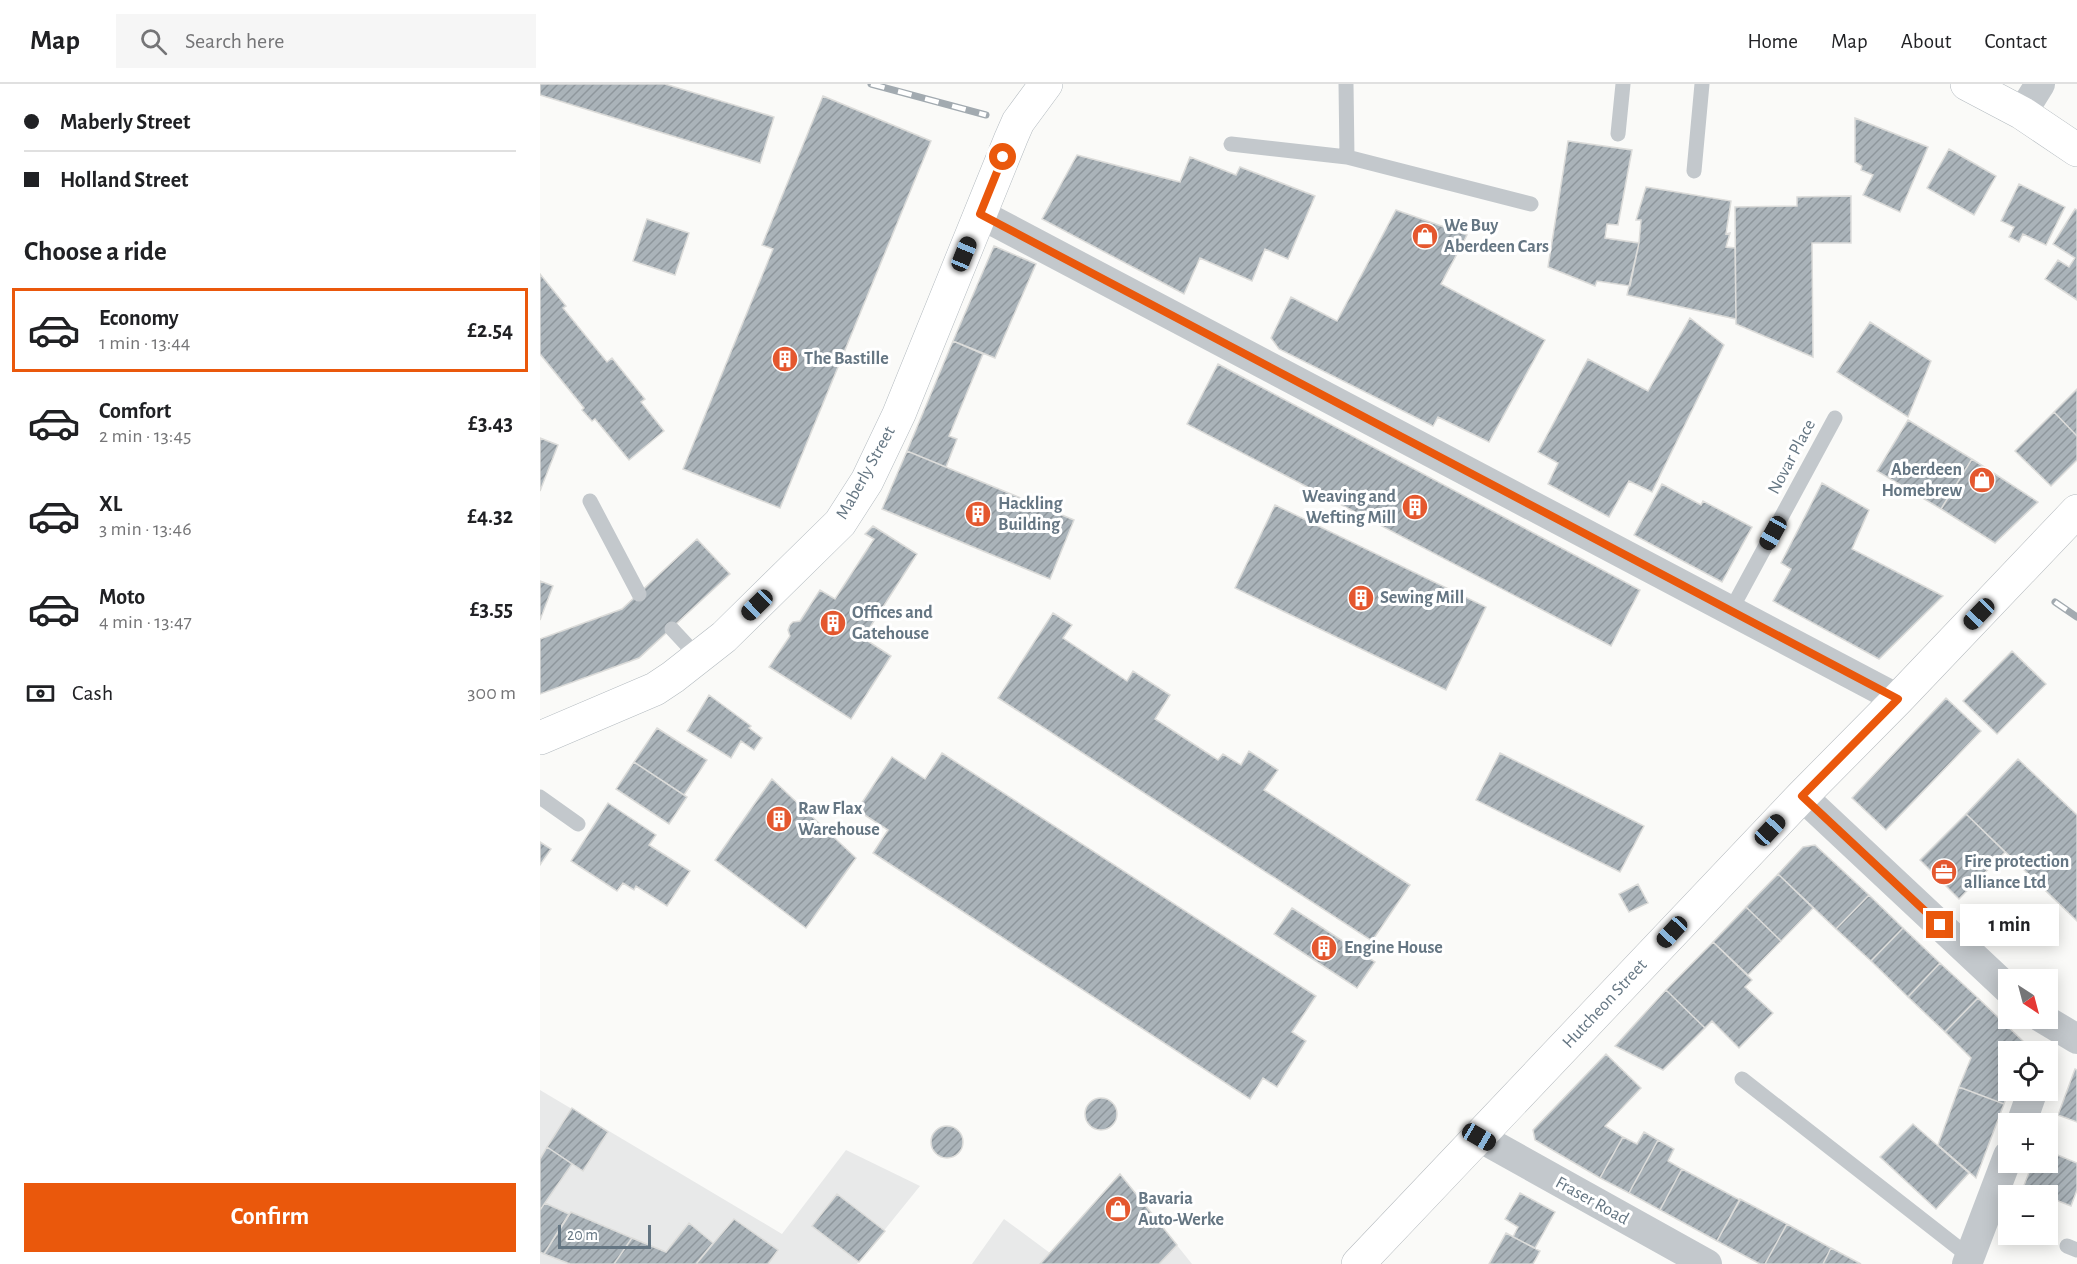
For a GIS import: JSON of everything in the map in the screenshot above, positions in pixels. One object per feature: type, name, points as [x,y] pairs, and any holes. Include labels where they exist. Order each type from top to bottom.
[{"type":"main road","name":"Maberly Street","points":[[540,738],[655,689],[699,658],[724,637],[840,523],[854,504],[899,414],[1018,122],[1046,84]]},
{"type":"main road","points":[[1967,84],[2022,113],[2077,150]]},
{"type":"main road","name":"Hutcheon Street","points":[[1358,1264],[1802,796],[2077,511]]},
{"type":"street","points":[[2022,113],[2040,84]]},
{"type":"street","points":[[980,214],[1898,699]]},
{"type":"street","points":[[1802,796],[1998,980]]},
{"type":"street","name":"Fraser Road","points":[[1479,1137],[1707,1264]]},
{"type":"street","points":[[1969,1260],[2002,1173]]},
{"type":"lane","points":[[1346,84],[1347,157]]},
{"type":"lane","points":[[1618,134],[1623,84]]},
{"type":"lane","points":[[1694,171],[1702,84]]},
{"type":"lane","points":[[1231,144],[1347,157],[1530,204]]},
{"type":"lane","name":"Novar Place","points":[[1731,610],[1835,418]]},
{"type":"lane","points":[[590,501],[639,594]]},
{"type":"lane","points":[[672,629],[699,658]]},
{"type":"lane","points":[[540,797],[578,824]]},
{"type":"lane","points":[[1742,1079],[1969,1260]]},
{"type":"shaded area","points":[[540,1090],[782,1234],[846,1150],[920,1186],[857,1264],[540,1264]]},
{"type":"shaded area","name":"Bavaria Auto-Werke","points":[[1120,1174],[1192,1264],[972,1264],[1004,1219],[1050,1253]]},
{"type":"building","points":[[540,84],[665,84],[774,117],[760,163],[540,95]]},
{"type":"building","name":"The Bastille","points":[[823,96],[931,141],[780,508],[683,469],[773,249],[762,245]]},
{"type":"building","points":[[1855,118],[1928,147],[1900,212],[1863,195],[1873,175],[1861,170],[1862,166],[1855,162]]},
{"type":"building","points":[[1568,141],[1632,150],[1618,225],[1607,224],[1605,238],[1639,243],[1630,286],[1597,281],[1595,286],[1548,267]]},
{"type":"building","points":[[1949,149],[1996,176],[1974,215],[1927,188]]},
{"type":"building","points":[[1077,155],[1180,182],[1190,157],[1236,175],[1240,167],[1315,196],[1288,259],[1265,249],[1252,281],[1200,258],[1184,294],[1042,219]]},
{"type":"building","points":[[2019,184],[2065,207],[2046,245],[2023,234],[2019,242],[2009,237],[2014,227],[2001,221]]},
{"type":"building","points":[[1646,187],[1731,201],[1726,234],[1730,233],[1726,247],[1735,248],[1736,319],[1627,295],[1639,243],[1641,220],[1636,220]]},
{"type":"building","points":[[1851,196],[1851,243],[1812,243],[1813,357],[1736,324],[1735,207],[1797,206],[1797,197]]},
{"type":"building","points":[[2075,209],[2077,210],[2077,300],[2045,279],[2058,260],[2069,267],[2075,258],[2053,244]]},
{"type":"building","points":[[1396,210],[1467,235],[1441,284],[1545,340],[1489,442],[1438,417],[1433,426],[1279,349],[1271,338],[1291,297],[1337,321]]},
{"type":"building","points":[[647,219],[689,233],[675,275],[633,261]]},
{"type":"building","points":[[994,246],[1036,264],[995,358],[953,341]]},
{"type":"building","points":[[540,274],[566,306],[563,308],[607,362],[612,358],[645,399],[641,402],[664,431],[629,460],[595,419],[592,421],[582,410],[584,408],[540,354]]},
{"type":"building","points":[[1690,318],[1724,345],[1652,492],[1629,481],[1609,517],[1548,484],[1558,463],[1538,452],[1588,359],[1648,391]]},
{"type":"building","points":[[1870,322],[1931,361],[1908,417],[1837,372]]},
{"type":"building","points":[[953,341],[983,354],[949,436],[957,439],[946,467],[907,451]]},
{"type":"building","name":"Weaving and Wefting Mill","points":[[1218,364],[1640,590],[1611,646],[1187,424]]},
{"type":"building","points":[[2077,389],[2077,436],[2054,412]]},
{"type":"building","points":[[2054,412],[2077,436],[2077,460],[2051,486],[2015,451]]},
{"type":"building","points":[[1908,420],[1972,459],[1941,509],[1877,471]]},
{"type":"building","points":[[540,438],[558,445],[540,491]]},
{"type":"building","name":"Hackling Building","points":[[907,451],[1074,520],[1050,579],[882,509]]},
{"type":"building","name":"Aberdeen Homebrew","points":[[1972,459],[2038,502],[1995,543],[1941,509]]},
{"type":"building","points":[[1822,483],[1869,510],[1852,549],[1943,596],[1879,659],[1773,601],[1791,569],[1781,563]]},
{"type":"building","points":[[1662,484],[1701,505],[1703,501],[1752,527],[1722,582],[1634,535]]},
{"type":"building","name":"Sewing Mill","points":[[1275,505],[1486,607],[1446,690],[1235,588]]},
{"type":"building","name":"Offices and Gatehouse","points":[[873,526],[917,554],[863,638],[891,656],[851,719],[769,667],[790,636],[788,630],[790,625],[800,621],[820,590],[835,599],[874,539],[865,534]]},
{"type":"building","points":[[697,539],[730,574],[639,658],[540,694],[540,639],[622,609]]},
{"type":"building","points":[[540,581],[553,586],[540,620]]},
{"type":"building","points":[[1053,613],[1072,625],[1063,638],[1127,681],[1133,671],[1170,695],[1155,719],[1218,760],[1223,754],[1241,765],[1249,751],[1278,770],[1264,790],[1410,885],[1372,941],[998,698]]},
{"type":"building","points":[[2012,651],[2046,684],[1997,734],[1963,701]]},
{"type":"building","points":[[709,695],[751,726],[749,728],[762,738],[754,750],[741,741],[731,758],[687,731]]},
{"type":"building","points":[[1946,698],[1981,731],[1886,830],[1852,798]]},
{"type":"building","points":[[657,728],[707,760],[684,795],[634,762]]},
{"type":"building","points":[[942,753],[1316,996],[1292,1032],[1306,1041],[1277,1087],[1263,1078],[1250,1099],[873,853],[888,830],[857,810],[892,757],[925,779]]},
{"type":"building","points":[[1500,753],[1644,826],[1620,872],[1476,800]]},
{"type":"building","points":[[2018,759],[2077,815],[2077,921],[1966,814]]},
{"type":"building","points":[[634,762],[687,797],[669,824],[616,789]]},
{"type":"building","name":"Raw Flax Warehouse","points":[[772,779],[856,858],[806,928],[715,860]]},
{"type":"building","points":[[608,803],[656,835],[649,845],[690,871],[667,906],[636,886],[634,890],[623,883],[617,891],[571,861]]},
{"type":"building","points":[[1966,814],[2005,852],[1959,899],[1920,860]]},
{"type":"building","points":[[540,842],[551,849],[540,865]]},
{"type":"building","points":[[1815,845],[1869,895],[1836,929],[1778,874],[1803,847]]},
{"type":"building","points":[[1778,874],[1813,908],[1781,941],[1746,907]]},
{"type":"building","points":[[1638,884],[1648,903],[1629,912],[1619,894]]},
{"type":"building","points":[[1869,895],[1903,928],[1871,961],[1836,929]]},
{"type":"building","points":[[1746,907],[1781,941],[1748,975],[1713,942]]},
{"type":"building","name":"Engine House","points":[[1292,908],[1375,962],[1357,988],[1274,934]]},
{"type":"building","points":[[1903,928],[1940,963],[1908,997],[1871,961]]},
{"type":"building","points":[[1713,942],[1752,980],[1745,987],[1773,1013],[1739,1048],[1712,1021],[1705,1028],[1666,990]]},
{"type":"building","points":[[1940,963],[1978,998],[1945,1032],[1908,997]]},
{"type":"building","points":[[1666,990],[1705,1028],[1663,1070],[1615,1046]]},
{"type":"building","points":[[1978,998],[1998,1017],[1998,1029],[2010,1029],[2023,1041],[1998,1041],[1998,1101],[2005,1101],[2004,1104],[1959,1087],[1971,1058],[1945,1032]]},
{"type":"building","points":[[1606,1054],[1641,1088],[1605,1126],[1623,1137],[1600,1178],[1535,1140],[1533,1130]]},
{"type":"building","points":[[2075,1069],[2077,1070],[2077,1122],[2058,1115]]},
{"type":"building","points":[[1959,1087],[2004,1104],[2001,1113],[1998,1113],[1998,1120],[1976,1178],[1938,1145]]},
{"type":"building","points":[[1101,1098],[1113,1102],[1117,1114],[1113,1126],[1101,1130],[1089,1126],[1085,1114],[1089,1102]]},
{"type":"building","points":[[572,1108],[608,1132],[583,1171],[547,1147]]},
{"type":"building","points":[[1913,1124],[1969,1173],[1936,1209],[1880,1157]]},
{"type":"building","points":[[947,1126],[959,1130],[963,1142],[959,1154],[947,1158],[935,1154],[931,1142],[935,1130]]},
{"type":"building","points":[[1644,1132],[1658,1140],[1629,1193],[1600,1178],[1623,1137],[1637,1144]]},
{"type":"building","points":[[1658,1140],[1674,1149],[1668,1161],[1682,1169],[1660,1210],[1629,1193]]},
{"type":"building","points":[[547,1147],[572,1164],[540,1210],[540,1159]]},
{"type":"building","points":[[2058,1155],[2077,1163],[2077,1190],[2071,1206],[2058,1201],[2058,1185],[2024,1185],[2029,1173],[2058,1173]]},
{"type":"building","points":[[1682,1169],[1740,1200],[1717,1241],[1660,1210]]},
{"type":"building","name":"Bavaria Auto-Werke","points":[[1120,1174],[1177,1245],[1159,1264],[1040,1264]]},
{"type":"building","points":[[1520,1193],[1555,1212],[1535,1248],[1513,1237],[1518,1227],[1505,1219]]},
{"type":"building","points":[[837,1194],[885,1231],[859,1262],[812,1226]]},
{"type":"building","points":[[1740,1199],[1787,1224],[1765,1264],[1760,1264],[1717,1241]]},
{"type":"building","points":[[545,1203],[569,1214],[544,1254],[540,1252],[540,1210]]},
{"type":"building","points":[[571,1212],[632,1238],[614,1264],[570,1264],[544,1254]]},
{"type":"building","points":[[734,1219],[778,1250],[768,1264],[696,1264]]},
{"type":"building","points":[[689,1223],[713,1243],[696,1264],[614,1264],[632,1238],[666,1252]]},
{"type":"building","points":[[1787,1224],[1831,1248],[1823,1264],[1765,1264]]},
{"type":"building","points":[[1506,1233],[1540,1251],[1533,1264],[1489,1264]]},
{"type":"building","points":[[1831,1248],[1861,1264],[1823,1264]]},
{"type":"railway","points":[[871,84],[986,115]]},
{"type":"railway","points":[[2055,602],[2077,617]]},
{"type":"place","name":"We Buy Aberdeen Cars","points":[[1425,236]]},
{"type":"place","name":"The Bastille","points":[[785,359]]},
{"type":"place","name":"Aberdeen Homebrew","points":[[1982,480]]},
{"type":"place","name":"Weaving and Wefting Mill","points":[[1415,507]]},
{"type":"place","name":"Hackling Building","points":[[978,514]]},
{"type":"place","name":"Sewing Mill","points":[[1361,598]]},
{"type":"place","name":"Offices and Gatehouse","points":[[833,623]]},
{"type":"place","name":"Raw Flax Warehouse","points":[[779,819]]},
{"type":"place","name":"Fire protection alliance Ltd","points":[[1944,872]]},
{"type":"place","name":"Engine House","points":[[1324,948]]},
{"type":"place","name":"Bavaria Auto-Werke","points":[[1118,1209]]},
{"type":"route","points":[[1003,157],[980,214],[1898,699],[1802,796],[1940,925]]}]
